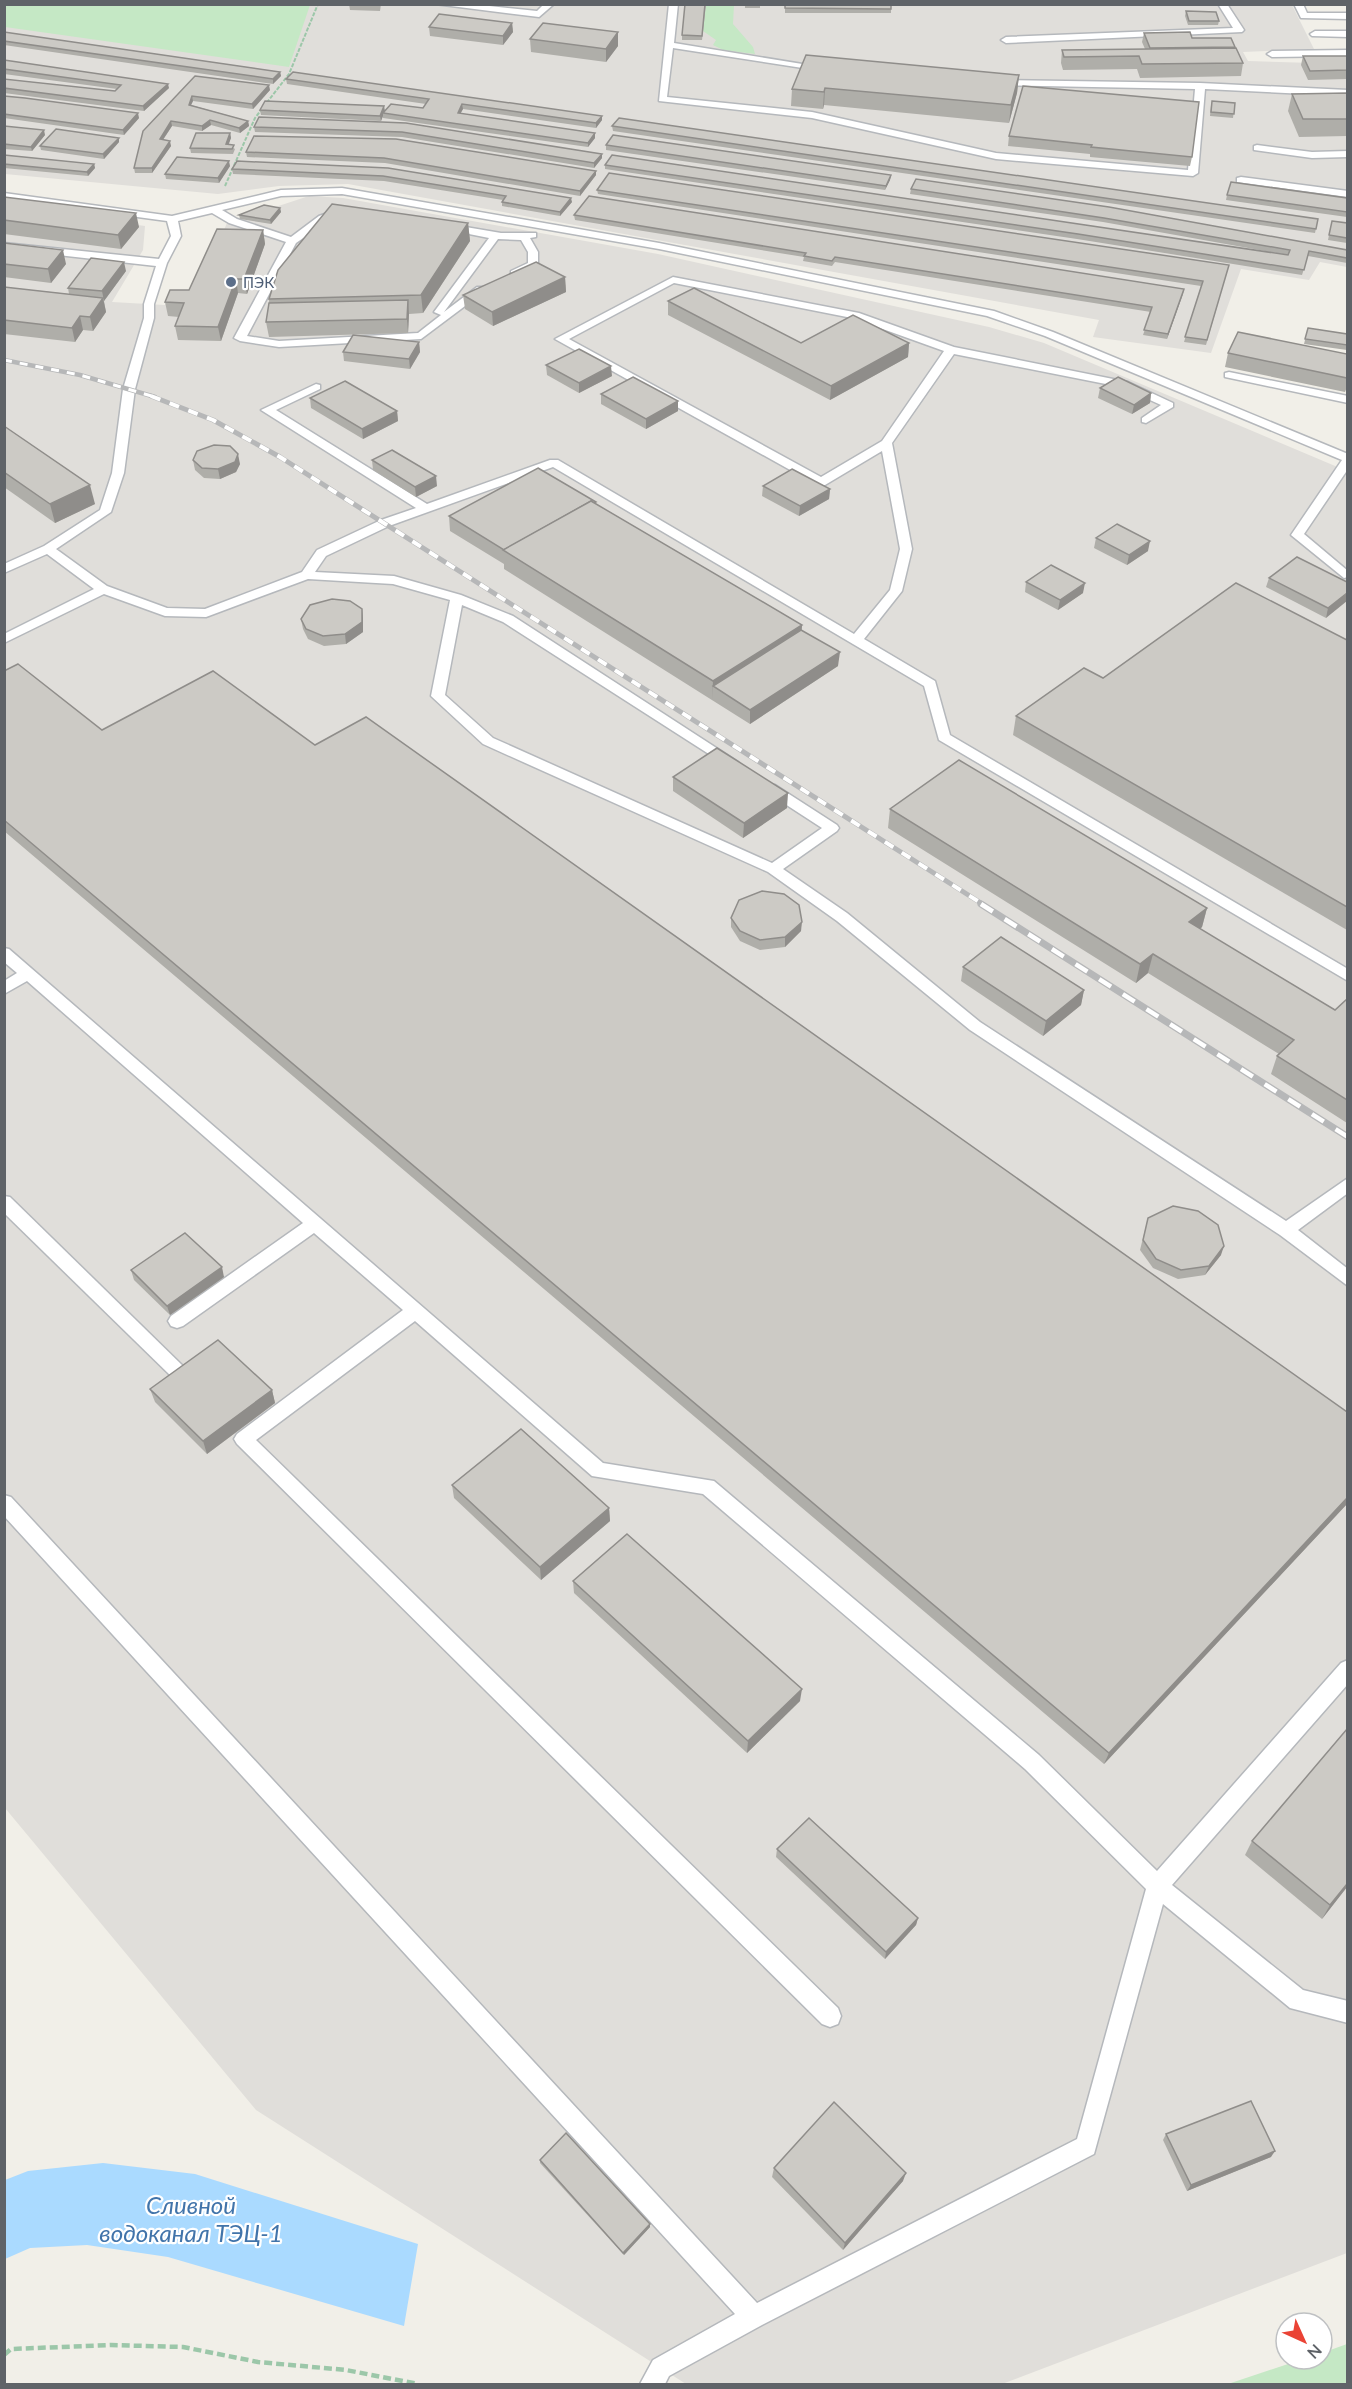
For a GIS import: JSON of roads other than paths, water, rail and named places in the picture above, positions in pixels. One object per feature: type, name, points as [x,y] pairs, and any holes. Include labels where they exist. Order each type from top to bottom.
[{"type":"lane","points":[[440,4],[539,14],[550,4]]},
{"type":"lane","points":[[674,4],[662,99],[812,115],[996,156],[1193,173],[1200,86]]},
{"type":"lane","points":[[1006,40],[1239,30],[1222,4]]},
{"type":"lane","points":[[1298,4],[1304,16],[1347,16]]},
{"type":"lane","points":[[1315,34],[1347,34]]},
{"type":"lane","points":[[669,45],[837,69]]},
{"type":"lane","points":[[1272,54],[1347,53]]},
{"type":"lane","points":[[989,82],[1200,86],[1347,93]]},
{"type":"lane","points":[[1257,148],[1312,155],[1347,154]]},
{"type":"lane","points":[[1241,180],[1347,194]]},
{"type":"lane","points":[[4,196],[172,219],[280,193],[342,191],[659,246],[990,313],[1049,334],[1347,458],[1297,535],[1344,574]]},
{"type":"lane","points":[[210,210],[233,222],[292,242]]},
{"type":"lane","points":[[345,213],[323,219],[292,242],[240,339],[279,344],[421,336],[473,292],[533,265],[533,252],[524,237]]},
{"type":"lane","points":[[4,569],[48,549],[105,512],[118,473],[129,388],[162,263],[176,236],[172,219]]},
{"type":"lane","points":[[440,226],[524,237],[559,229]]},
{"type":"lane","points":[[439,312],[496,235]]},
{"type":"lane","points":[[4,246],[162,263]]},
{"type":"lane","points":[[951,350],[885,443],[821,482],[561,339],[673,280],[855,315],[951,350],[1124,384],[1169,405],[1146,420]]},
{"type":"lane","points":[[1229,375],[1347,400]]},
{"type":"lane","points":[[316,387],[267,410],[426,509]]},
{"type":"lane","points":[[857,639],[896,591],[906,549],[885,443]]},
{"type":"lane","points":[[307,575],[321,553],[385,523],[554,463],[857,639],[930,684],[944,737],[1347,976]]},
{"type":"lane","points":[[48,549],[102,589],[165,612],[206,613],[307,575],[394,580],[457,598],[508,619],[742,770]]},
{"type":"lane","points":[[4,639],[102,589]]},
{"type":"lane","points":[[457,598],[438,696],[489,741],[773,869],[842,917],[975,1026],[1286,1230],[1347,1280]]},
{"type":"lane","points":[[762,783],[832,828],[773,869]]},
{"type":"lane","points":[[4,952],[598,1470],[708,1487],[1032,1762],[1157,1886],[1298,2000],[1347,2012]]},
{"type":"lane","points":[[4,988],[27,974]]},
{"type":"lane","points":[[1286,1230],[1347,1184]]},
{"type":"lane","points":[[4,1202],[179,1373]]},
{"type":"lane","points":[[177,1320],[314,1224]]},
{"type":"lane","points":[[414,1311],[243,1439],[830,2016]]},
{"type":"lane","points":[[4,1503],[754,2317]]},
{"type":"lane","points":[[652,2385],[661,2368],[754,2317],[1086,2146],[1157,1886],[1347,1669]]},
{"type":"water","name":"Сливной водоканал ТЭЦ-1","points":[[103,2163],[195,2174],[418,2244],[404,2326],[168,2257],[87,2245],[30,2248],[5,2259],[5,2180],[28,2171]]},
{"type":"railway","points":[[4,360],[80,375],[155,397]]},
{"type":"railway","points":[[151,396],[213,420],[280,457],[984,905]]},
{"type":"railway","points":[[981,904],[1348,1137]]},
{"type":"place","name":"ПЭК","points":[[231,282]]}]
